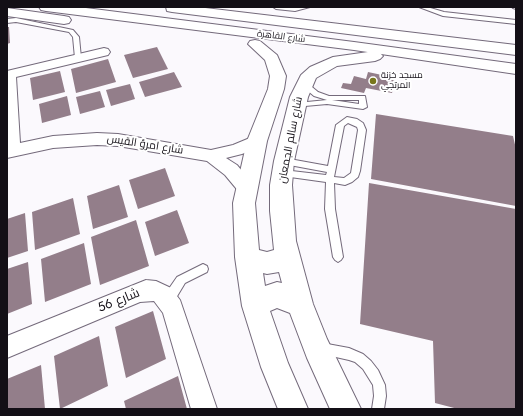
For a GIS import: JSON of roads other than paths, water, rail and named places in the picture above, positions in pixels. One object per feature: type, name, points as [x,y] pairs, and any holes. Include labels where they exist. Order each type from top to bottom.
[{"type":"main road","name":"شارع القاهرة","points":[[46,7],[354,46],[429,58],[516,69]]},
{"type":"main road","name":"شارع القاهرة","points":[[167,7],[516,50]]},
{"type":"main road","points":[[228,7],[322,19],[346,24],[367,31]]},
{"type":"main road","points":[[7,12],[137,30],[255,44],[375,56],[429,58]]},
{"type":"main road","points":[[255,44],[267,53],[277,70],[278,83],[257,140],[246,188],[244,220],[247,257],[255,306],[275,367],[293,409]]},
{"type":"main road","name":"شارع سالم الجمعان","points":[[346,409],[317,348],[300,304],[287,257],[281,211],[283,167],[297,105],[304,84],[310,75],[324,65],[342,60],[375,56]]},
{"type":"main road","points":[[270,103],[284,99],[297,105]]},
{"type":"main road","points":[[247,257],[267,263],[287,257]]},
{"type":"main road","points":[[255,306],[269,297],[277,295],[285,296],[300,304]]},
{"type":"street","points":[[10,151],[8,75],[104,52]]},
{"type":"street","name":"شارع امرؤ القيس","points":[[10,151],[53,142],[97,139],[118,140],[211,156],[236,150],[257,140]]},
{"type":"street","name":"شارع امرؤ القيس","points":[[211,156],[231,170],[246,188]]},
{"type":"street","name":"شارع 56","points":[[7,347],[146,290],[156,291],[167,298]]},
{"type":"street","points":[[167,298],[172,308],[204,409]]},
{"type":"lane","points":[[276,7],[295,9],[307,7]]},
{"type":"lane","points":[[422,7],[516,22]]},
{"type":"lane","points":[[7,21],[26,22],[71,31],[76,37],[78,58]]},
{"type":"lane","points":[[297,105],[319,102],[363,107],[363,98],[329,98],[316,94],[304,84]]},
{"type":"lane","points":[[283,167],[330,180],[345,182],[349,180],[355,175],[362,130],[358,123],[347,120],[340,125],[331,170],[330,180],[332,226],[338,257]]},
{"type":"lane","points":[[283,167],[331,170]]},
{"type":"lane","points":[[167,298],[172,294],[181,280],[203,269]]},
{"type":"lane","points":[[317,348],[349,354],[359,358],[368,365],[379,385],[380,396],[378,409]]},
{"type":"place","name":"مسجد خزنة المرتجي","points":[[373,81]]}]
